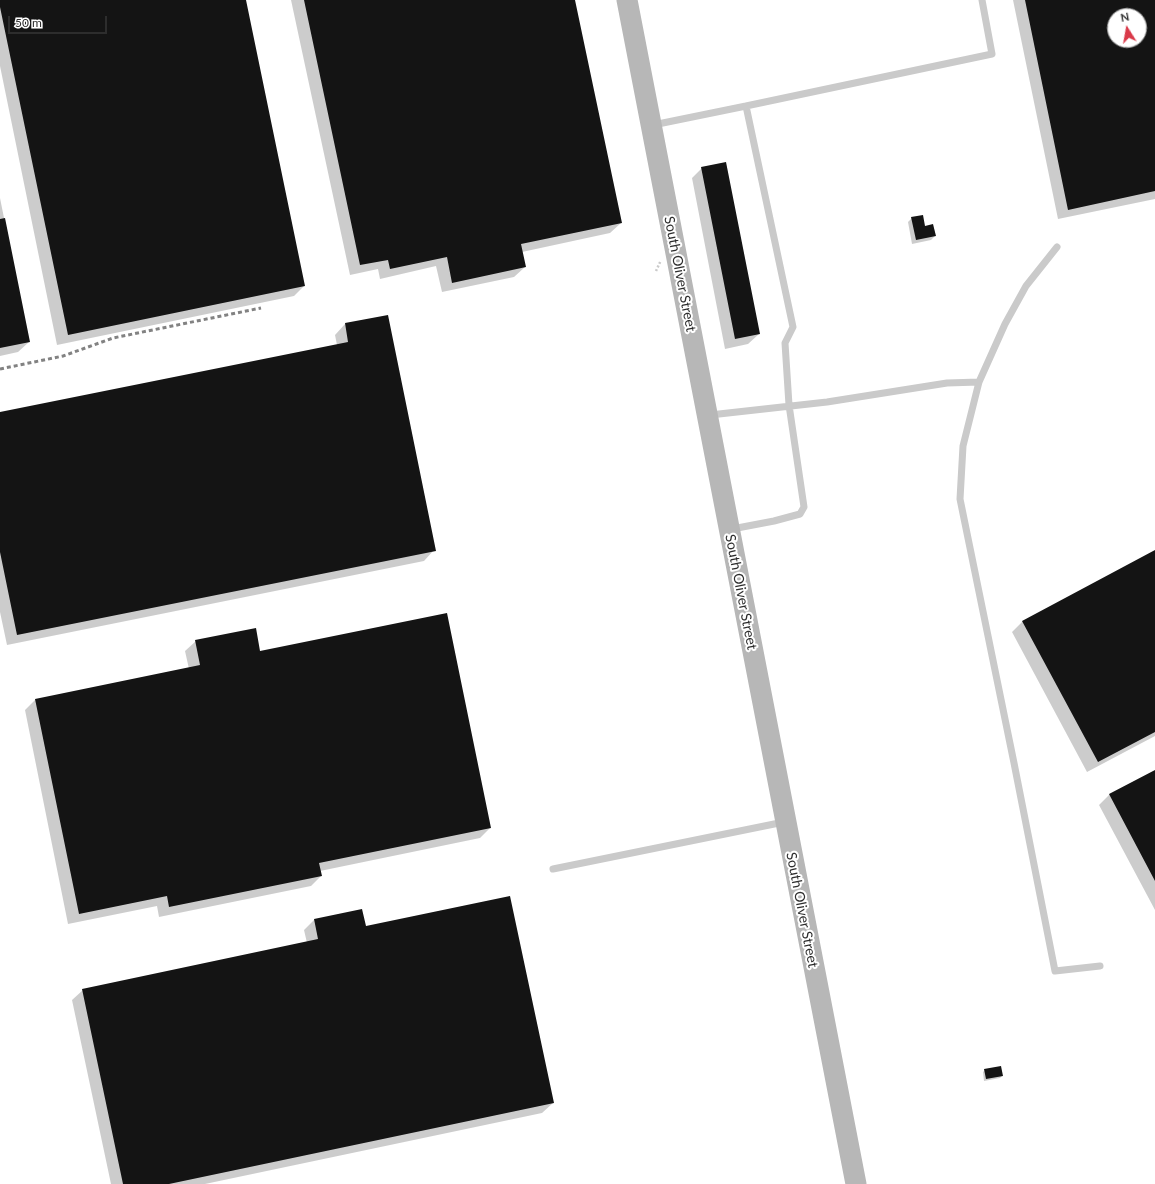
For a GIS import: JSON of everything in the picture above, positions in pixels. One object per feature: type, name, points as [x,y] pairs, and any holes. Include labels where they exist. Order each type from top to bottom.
[{"type":"main road","name":"South Oliver Street","points":[[627,0],[856,1184]]},
{"type":"lane","points":[[651,125],[992,54],[982,0]]},
{"type":"lane","points":[[729,530],[800,514],[804,507],[789,405],[785,343],[793,327],[746,106]]},
{"type":"lane","points":[[1057,247],[1026,286],[1005,324],[979,382],[963,446],[960,498],[1055,971],[1100,966]]},
{"type":"lane","points":[[707,415],[827,402],[948,383],[979,382]]},
{"type":"lane","points":[[553,869],[785,822]]},
{"type":"building","points":[[0,0],[246,0],[305,286],[68,335],[0,7]]},
{"type":"building","points":[[304,0],[575,0],[622,223],[521,244],[526,267],[452,283],[447,257],[390,269],[388,260],[360,265]]},
{"type":"building","points":[[1025,0],[1155,0],[1155,191],[1068,210]]},
{"type":"building","points":[[726,162],[760,334],[735,339],[701,167]]},
{"type":"building","points":[[923,215],[925,226],[933,224],[936,236],[916,240],[911,217]]},
{"type":"building","points":[[5,218],[30,342],[0,348],[0,219]]},
{"type":"building","points":[[388,315],[436,551],[17,635],[0,552],[0,412],[348,342],[345,323]]},
{"type":"building","points":[[1155,550],[1155,732],[1098,762],[1022,621]]},
{"type":"building","points":[[447,613],[491,828],[319,863],[322,876],[169,907],[167,896],[79,914],[35,699],[200,665],[195,640],[256,628],[260,651]]},
{"type":"building","points":[[1155,770],[1155,881],[1109,794]]},
{"type":"building","points":[[510,896],[554,1103],[169,1184],[123,1184],[82,989],[318,939],[314,919],[362,909],[366,926]]},
{"type":"building","points":[[1001,1066],[1003,1076],[986,1079],[984,1069]]},
{"type":"railway","points":[[0,369],[63,356],[113,338],[261,308]]}]
